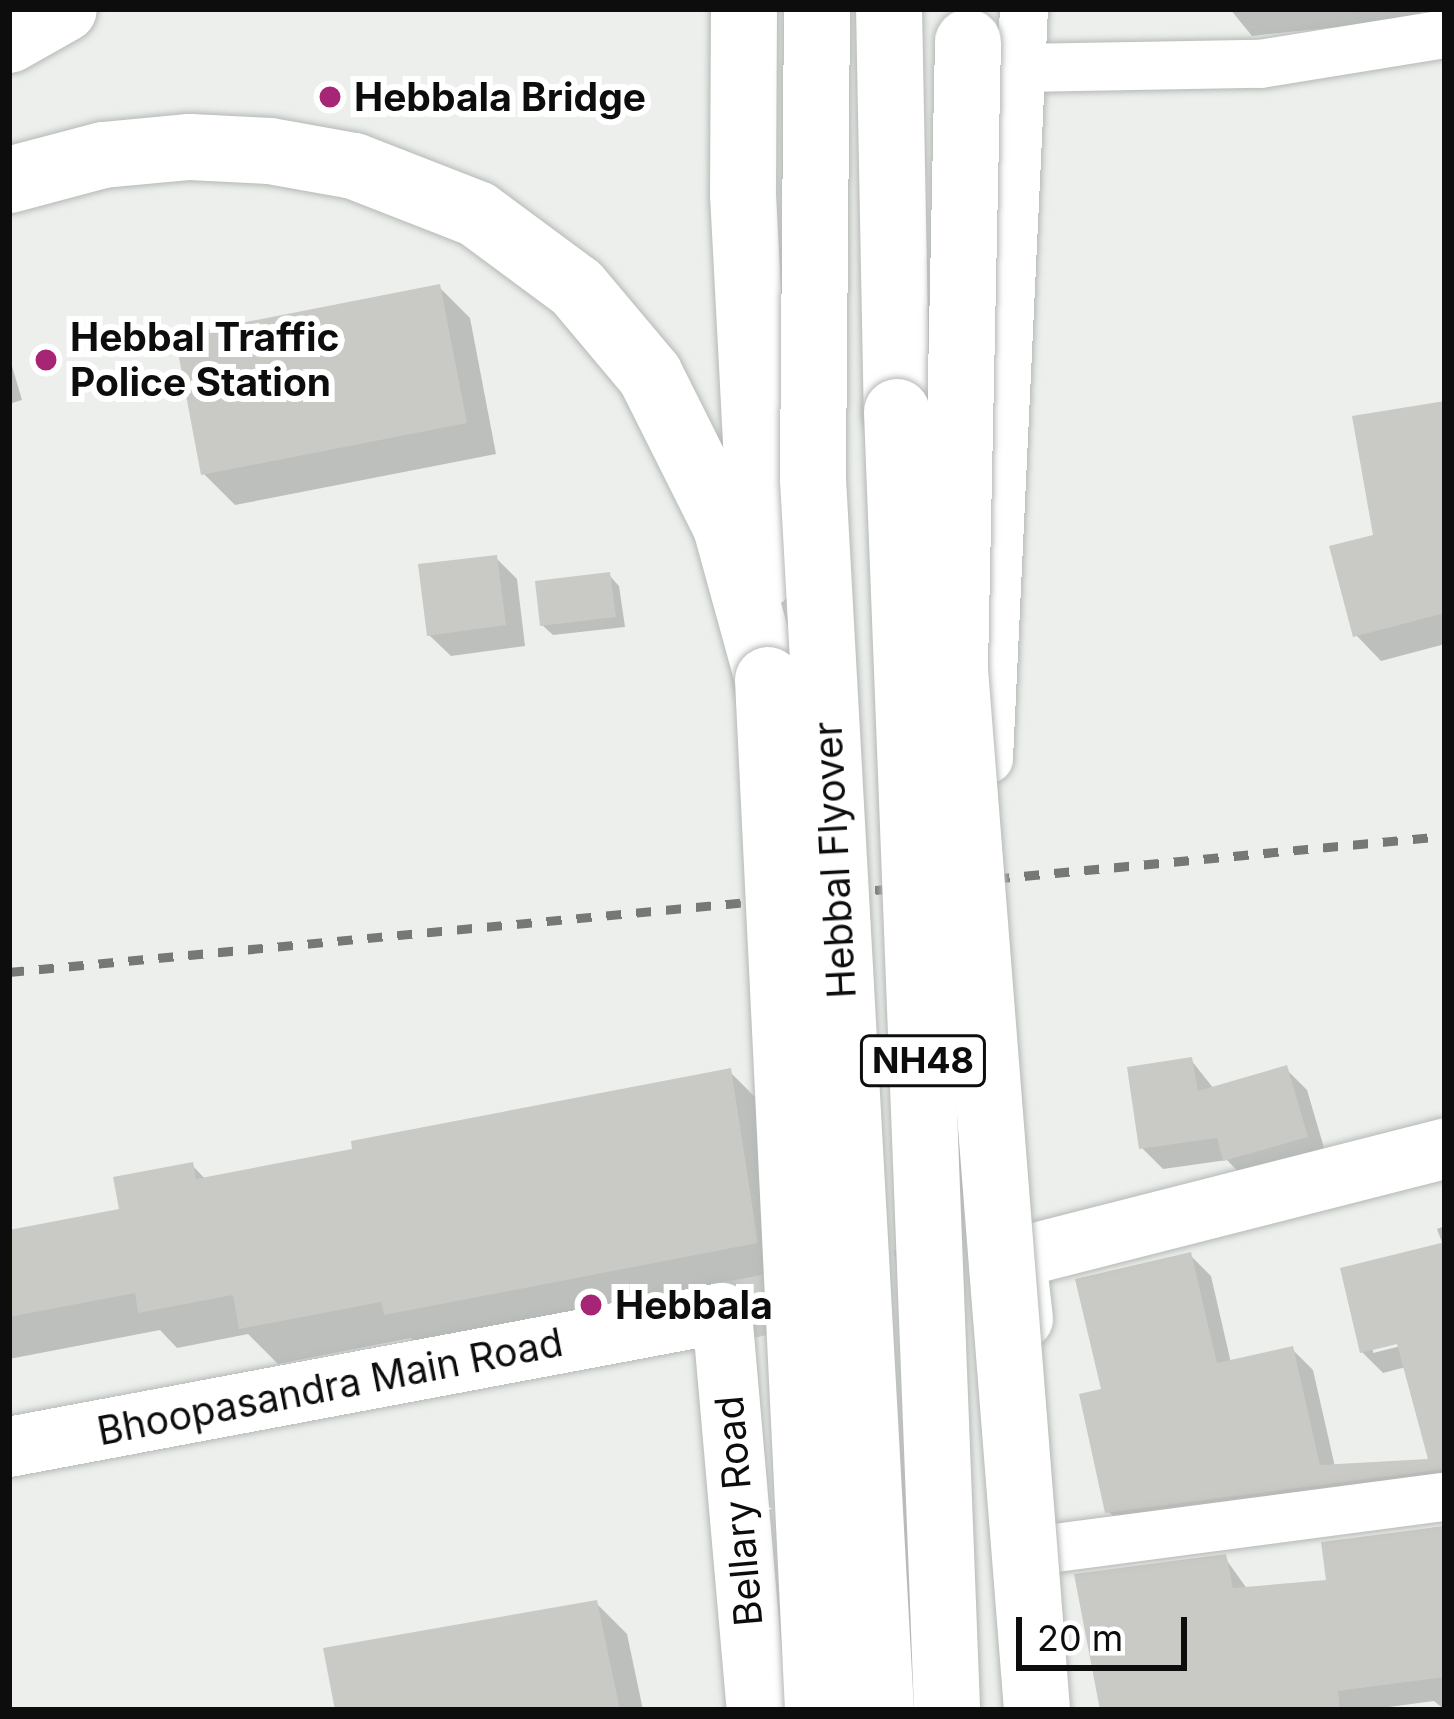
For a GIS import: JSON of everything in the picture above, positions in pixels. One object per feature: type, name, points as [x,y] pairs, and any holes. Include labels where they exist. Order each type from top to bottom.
[{"type":"highway","points":[[9,40],[64,9]]},
{"type":"highway","points":[[744,9],[743,194],[818,1710]]},
{"type":"highway","name":"Hebbal Flyover","points":[[818,9],[813,479],[881,1710]]},
{"type":"highway","name":"Hebbal Flyover","points":[[889,9],[897,412],[947,1710]]},
{"type":"highway","points":[[968,9],[955,670],[1037,1710]]},
{"type":"highway","points":[[9,180],[104,155],[270,151],[354,166],[477,214],[577,288],[650,375],[726,526],[768,680]]},
{"type":"street","points":[[989,766],[1024,9]]},
{"type":"street","points":[[1020,68],[1260,64],[1445,34]]},
{"type":"street","points":[[1064,1710],[1016,1258],[1445,1149]]},
{"type":"street","name":"Bhoopasandra Main Road","points":[[9,1447],[722,1313]]},
{"type":"street","name":"Bellary Road","points":[[722,1313],[757,1710]]},
{"type":"street","points":[[1048,1549],[1445,1497]]},
{"type":"building","points":[[440,284],[467,423],[201,475],[175,336]]},
{"type":"building","points":[[1445,401],[1445,613],[1353,637],[1329,546],[1373,535],[1352,416]]},
{"type":"building","points":[[497,555],[506,625],[427,636],[418,564]]},
{"type":"building","points":[[610,572],[616,617],[540,626],[535,581]]},
{"type":"building","points":[[1192,1057],[1198,1091],[1287,1065],[1308,1137],[1223,1161],[1217,1138],[1139,1149],[1127,1067]]},
{"type":"building","points":[[731,1068],[758,1243],[384,1315],[381,1302],[239,1329],[233,1295],[138,1313],[135,1293],[9,1317],[9,1230],[119,1209],[113,1177],[193,1162],[196,1179],[352,1149],[351,1141]]},
{"type":"building","points":[[1445,1242],[1445,1469],[1105,1513],[1079,1394],[1101,1389],[1075,1279],[1191,1252],[1217,1363],[1293,1346],[1320,1465],[1428,1459],[1397,1344],[1360,1353],[1340,1268]]},
{"type":"building","points":[[1445,1526],[1445,1677],[1338,1691],[1340,1710],[1100,1710],[1074,1574],[1226,1554],[1233,1588],[1326,1580],[1321,1542]]},
{"type":"building","points":[[597,1600],[620,1710],[335,1710],[323,1648]]},
{"type":"tunnel","points":[[722,1313],[1016,1258]]},
{"type":"railway","points":[[9,972],[1445,836]]},
{"type":"place","name":"Hebbala Bridge","points":[[330,97]]},
{"type":"place","name":"Hebbal Traffic Police Station","points":[[46,360]]},
{"type":"place","name":"Hebbala","points":[[591,1305]]}]
